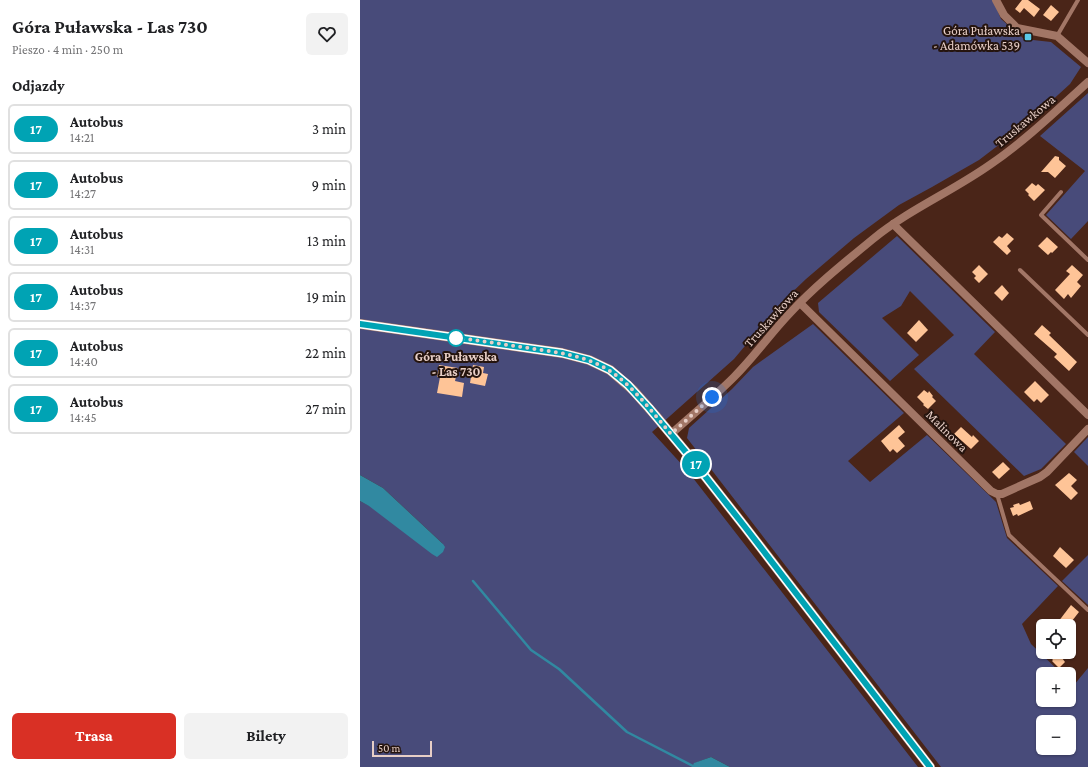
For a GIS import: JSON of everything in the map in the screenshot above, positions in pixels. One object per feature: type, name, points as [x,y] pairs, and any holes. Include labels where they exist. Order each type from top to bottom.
[{"type":"street","points":[[996,0],[1004,15],[1017,28],[1057,36],[1088,63]]},
{"type":"street","name":"Truskawkowa","points":[[671,434],[734,376],[800,302],[873,239],[911,212],[996,161],[1031,133],[1088,82]]},
{"type":"street","points":[[893,224],[1088,415]]},
{"type":"street","name":"Malinowa","points":[[800,302],[992,491],[997,494]]},
{"type":"street","points":[[360,324],[562,353],[589,360],[610,370],[628,385],[671,434],[930,767]]},
{"type":"street","points":[[997,494],[1002,494],[1040,477],[1047,472],[1088,429]]},
{"type":"lane","points":[[1057,36],[1078,0]]},
{"type":"lane","points":[[1062,192],[1041,215],[1088,260]]},
{"type":"lane","points":[[1020,270],[1088,335]]},
{"type":"lane","points":[[997,494],[1009,535],[1088,610]]},
{"type":"shaded area","points":[[360,0],[993,0],[1001,19],[1024,39],[1051,42],[1081,67],[1070,84],[1026,124],[979,160],[899,205],[854,238],[806,279],[781,303],[734,359],[652,432],[686,469],[918,767],[730,767],[711,757],[695,763],[692,767],[360,767],[360,501],[443,544],[383,488],[360,475]]},
{"type":"shaded area","points":[[1088,93],[1088,221],[1071,239],[1046,215],[1085,171],[1040,136]]},
{"type":"shaded area","points":[[897,236],[995,332],[974,354],[1066,444],[1041,469],[1024,476],[914,369],[954,335],[910,291],[901,306],[882,318],[919,355],[890,381],[819,312],[818,303]]},
{"type":"shaded area","points":[[813,324],[904,413],[848,461],[870,482],[927,435],[996,502],[1007,538],[1058,586],[1022,624],[1031,644],[1036,649],[1036,659],[1046,659],[1055,667],[1036,667],[1036,707],[1076,707],[1076,683],[1088,668],[1088,767],[941,767],[687,438],[689,428],[732,389],[753,367]]},
{"type":"shaded area","points":[[1088,437],[1088,466],[1074,452]]},
{"type":"shaded area","points":[[360,475],[383,488],[443,544],[445,547],[443,552],[437,557],[432,554],[369,506],[360,501]]},
{"type":"shaded area","points":[[1088,555],[1088,605],[1062,581]]},
{"type":"shaded area","points":[[711,757],[730,767],[692,767],[694,763]]},
{"type":"building","points":[[1022,0],[1028,0],[1040,9],[1034,17],[1024,8],[1020,13],[1015,9]]},
{"type":"building","points":[[1051,5],[1059,12],[1051,21],[1043,15]]},
{"type":"building","points":[[1055,156],[1059,157],[1059,160],[1066,166],[1055,178],[1048,172],[1041,172]]},
{"type":"building","points":[[1032,183],[1036,186],[1038,184],[1045,190],[1034,201],[1025,190]]},
{"type":"building","points":[[1007,233],[1014,239],[1007,246],[1011,251],[1007,255],[993,242],[999,236],[1002,238]]},
{"type":"building","points":[[1047,237],[1058,247],[1048,255],[1038,246]]},
{"type":"building","points":[[979,265],[988,274],[979,283],[974,278],[976,276],[972,272]]},
{"type":"building","points":[[1072,265],[1083,275],[1077,282],[1081,286],[1071,298],[1068,294],[1064,299],[1055,290],[1070,274],[1066,271]]},
{"type":"building","points":[[1002,285],[1009,293],[1002,301],[994,293]]},
{"type":"building","points":[[919,320],[928,330],[916,342],[907,333]]},
{"type":"building","points":[[1042,325],[1051,333],[1049,335],[1077,362],[1069,371],[1054,357],[1057,354],[1034,334]]},
{"type":"building","points":[[439,365],[458,368],[455,381],[464,383],[462,397],[437,393],[440,377],[437,377]]},
{"type":"building","points":[[473,365],[484,367],[483,373],[488,374],[485,386],[470,383]]},
{"type":"building","points":[[1035,381],[1049,395],[1041,403],[1037,399],[1034,402],[1024,392]]},
{"type":"building","points":[[924,390],[928,393],[929,391],[936,401],[928,409],[917,397]]},
{"type":"building","points":[[899,425],[905,432],[898,438],[905,446],[897,453],[893,449],[890,452],[881,441]]},
{"type":"building","points":[[961,427],[979,441],[971,449],[954,434]]},
{"type":"building","points":[[1003,462],[1010,469],[999,479],[992,472]]},
{"type":"building","points":[[1069,473],[1077,480],[1071,486],[1078,493],[1071,500],[1055,485]]},
{"type":"building","points":[[1030,501],[1033,509],[1018,516],[1017,514],[1013,516],[1010,508],[1014,507],[1013,505],[1019,503],[1020,505]]},
{"type":"building","points":[[1060,547],[1074,560],[1066,568],[1053,556]]},
{"type":"building","points":[[1071,605],[1079,612],[1074,619],[1060,619]]},
{"type":"building","points":[[1052,659],[1063,659],[1065,662],[1058,667],[1052,661]]},
{"type":"waterway","points":[[473,581],[531,650],[559,669],[627,732],[693,766]]},
{"type":"bus line","name":"17","points":[[360,324],[562,353],[589,360],[603,366],[616,375],[633,390],[690,457],[930,767]]},
{"type":"place","name":"Góra Puławska - Adamówka 539","points":[[1028,37]]},
{"type":"place","name":"Góra Puławska - Las 730","points":[[456,338]]},
{"type":"route","points":[[456,338],[562,353],[597,363],[612,372],[628,385],[671,434],[712,397]]}]
